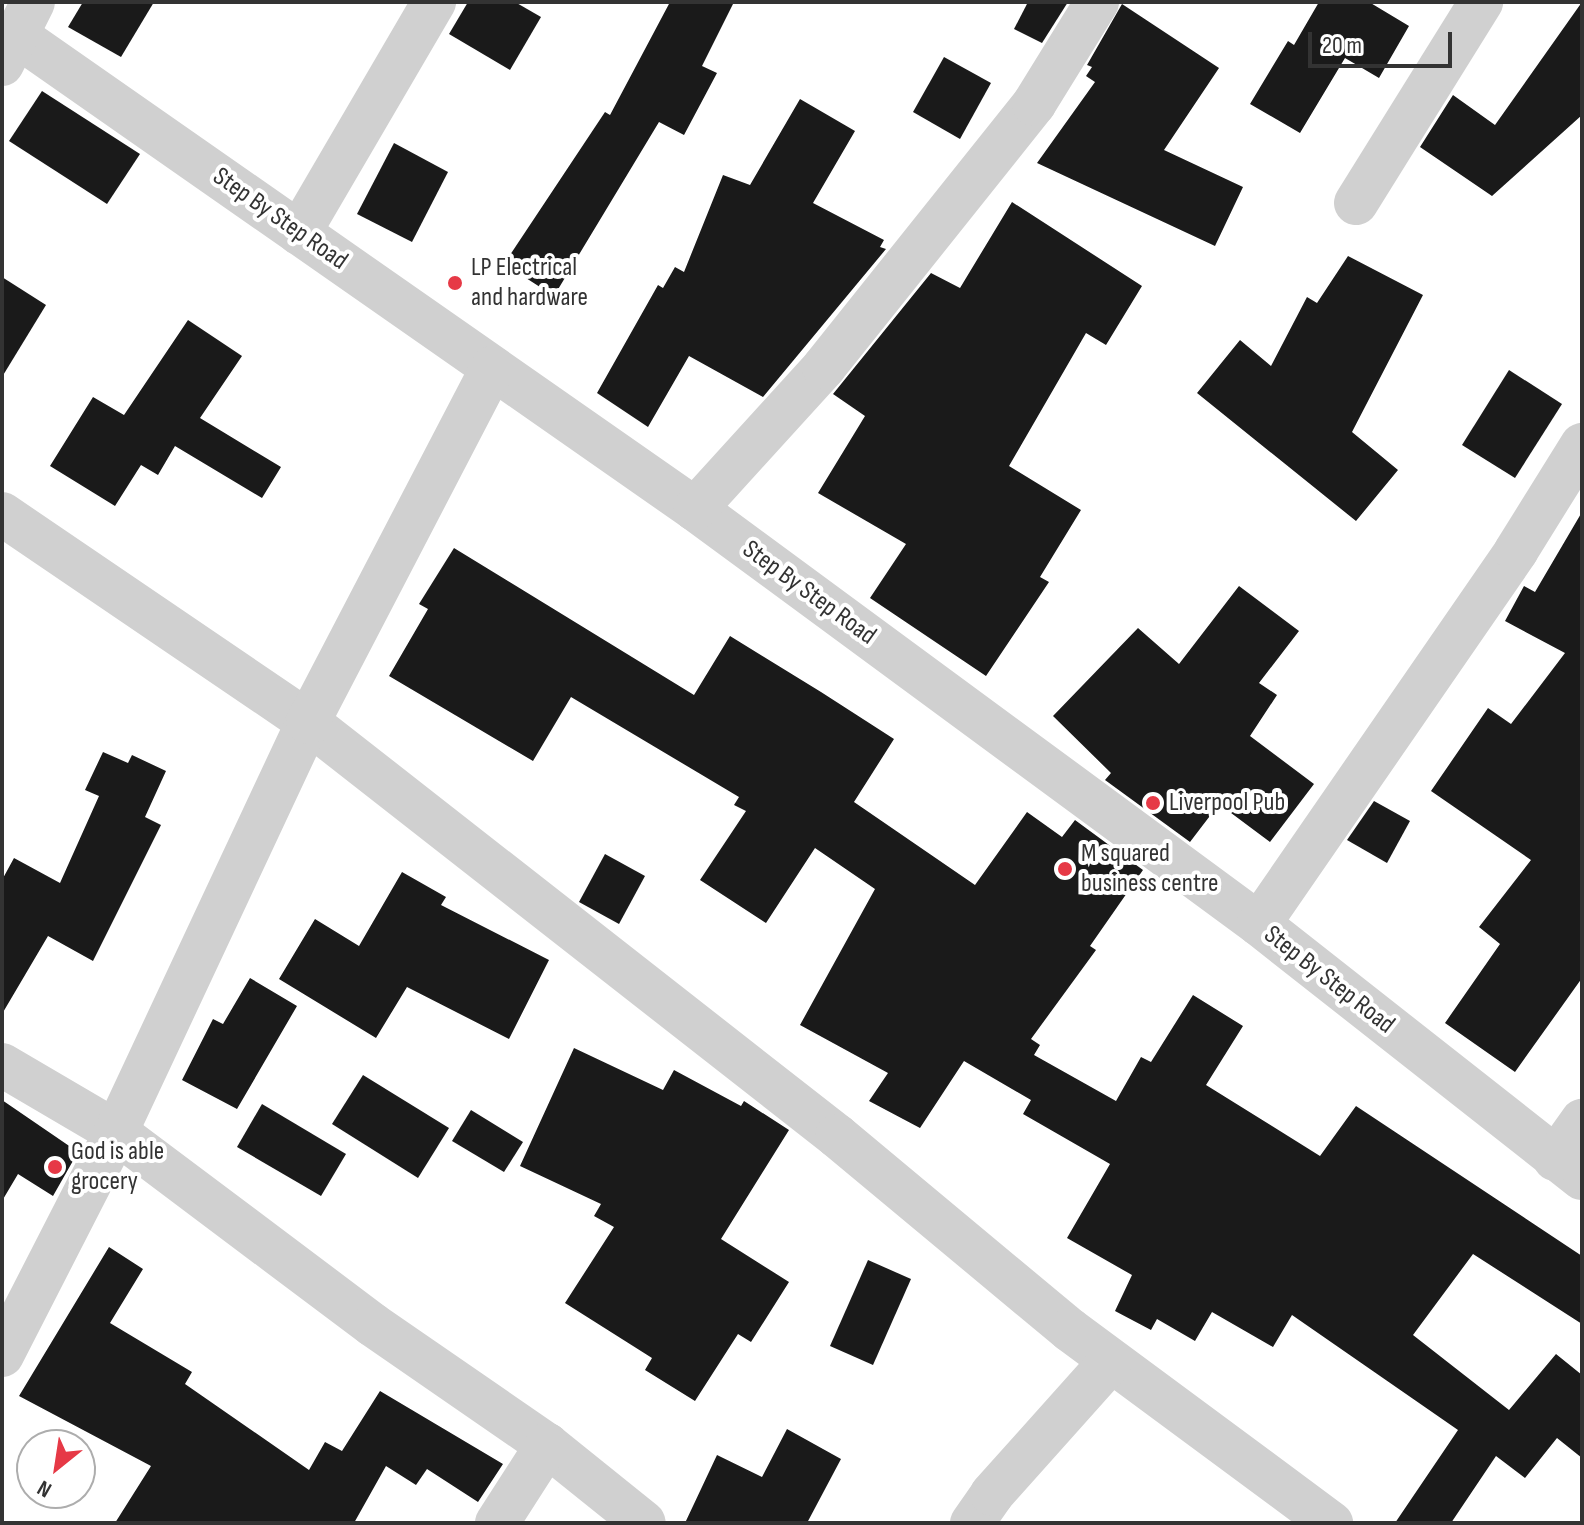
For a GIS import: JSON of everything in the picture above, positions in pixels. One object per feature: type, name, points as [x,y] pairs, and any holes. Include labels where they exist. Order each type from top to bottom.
[{"type":"street","points":[[299,233],[434,2]]},
{"type":"street","points":[[695,509],[824,367],[1034,104],[1097,2]]},
{"type":"street","points":[[1356,203],[1481,2]]},
{"type":"street","name":"Step By Step Road","points":[[17,33],[695,509],[1259,924],[1569,1168]]},
{"type":"street","points":[[2,1355],[116,1132],[308,722],[492,368]]},
{"type":"street","points":[[1259,924],[1516,551],[1582,445]]},
{"type":"street","points":[[2,514],[308,722],[837,1136],[1111,1361],[1331,1523]]},
{"type":"street","points":[[2,1065],[116,1132],[373,1325],[547,1445],[644,1523]]},
{"type":"street","points":[[1569,1168],[1582,1121]]},
{"type":"street","points":[[972,1523],[1111,1361]]},
{"type":"street","points":[[497,1523],[547,1445]]},
{"type":"building","points":[[83,2],[154,2],[121,57],[68,27]]},
{"type":"building","points":[[468,2],[515,2],[541,17],[510,70],[449,34]]},
{"type":"building","points":[[670,2],[734,2],[702,66],[717,73],[684,135],[659,122],[554,296],[504,264],[605,112],[610,115]]},
{"type":"building","points":[[1028,2],[1068,2],[1042,43],[1014,29]]},
{"type":"building","points":[[1319,2],[1369,2],[1409,26],[1379,78],[1345,58],[1300,133],[1250,104],[1288,41],[1294,45]]},
{"type":"building","points":[[1582,2],[1582,115],[1492,196],[1420,147],[1453,95],[1495,125]]},
{"type":"building","points":[[1122,4],[1219,68],[1164,150],[1243,187],[1215,246],[1037,163],[1095,82],[1086,76],[1092,67],[1087,65]]},
{"type":"building","points":[[944,57],[991,83],[960,139],[913,112]]},
{"type":"building","points":[[42,91],[140,154],[107,204],[9,141]]},
{"type":"building","points":[[800,99],[855,131],[813,203],[884,240],[880,247],[886,249],[763,397],[689,356],[648,427],[597,393],[658,285],[663,288],[675,267],[684,272],[723,175],[750,185]]},
{"type":"building","points":[[394,143],[448,172],[412,242],[357,214]]},
{"type":"building","points":[[1012,202],[1142,286],[1106,345],[1086,333],[1009,466],[1081,510],[1040,577],[1049,582],[986,676],[870,598],[906,544],[818,493],[865,416],[833,394],[931,273],[960,288]]},
{"type":"building","points":[[1348,256],[1423,295],[1352,432],[1398,470],[1356,521],[1197,393],[1240,340],[1271,366],[1307,297],[1317,303]]},
{"type":"building","points":[[2,277],[46,305],[2,377]]},
{"type":"building","points":[[188,320],[242,356],[200,418],[281,467],[262,498],[175,446],[158,475],[141,465],[115,506],[50,466],[93,397],[124,415]]},
{"type":"building","points":[[1509,370],[1562,404],[1515,478],[1462,445]]},
{"type":"building","points":[[1582,512],[1582,978],[1515,1072],[1445,1023],[1500,944],[1479,927],[1531,860],[1431,791],[1488,708],[1511,724],[1565,653],[1505,621],[1524,586],[1535,592]]},
{"type":"building","points":[[454,548],[694,695],[730,636],[894,739],[854,802],[975,885],[1027,812],[1062,837],[1075,820],[1143,870],[1090,946],[1096,950],[1031,1039],[1040,1045],[1034,1055],[1116,1101],[1141,1057],[1151,1062],[1193,995],[1243,1026],[1206,1085],[1320,1156],[1356,1106],[1582,1256],[1582,1324],[1473,1254],[1413,1335],[1509,1410],[1556,1354],[1582,1375],[1582,1458],[1557,1438],[1525,1478],[1496,1456],[1451,1523],[1395,1523],[1458,1430],[1292,1315],[1273,1347],[1212,1312],[1195,1341],[1157,1319],[1151,1330],[1115,1311],[1132,1275],[1067,1238],[1110,1164],[1023,1114],[1031,1100],[964,1061],[920,1128],[869,1101],[888,1073],[800,1025],[875,889],[815,848],[766,923],[700,880],[746,811],[734,805],[739,797],[571,697],[533,761],[389,676],[428,609],[419,604]]},
{"type":"building","points":[[1239,586],[1299,631],[1259,683],[1277,695],[1250,736],[1314,784],[1270,842],[1219,804],[1190,842],[1105,780],[1111,773],[1053,716],[1138,628],[1179,664]]},
{"type":"building","points":[[103,752],[128,763],[132,755],[166,771],[145,817],[161,825],[93,961],[48,936],[2,1014],[2,880],[14,858],[60,883],[99,796],[85,790]]},
{"type":"building","points":[[1374,801],[1410,821],[1387,863],[1347,840]]},
{"type":"building","points":[[605,854],[645,876],[619,924],[579,902]]},
{"type":"building","points":[[402,872],[446,897],[441,905],[549,960],[509,1039],[407,987],[376,1038],[279,979],[315,919],[359,946]]},
{"type":"building","points":[[250,978],[297,1006],[237,1109],[182,1080],[213,1019],[223,1024]]},
{"type":"building","points":[[574,1048],[663,1090],[674,1070],[741,1106],[744,1101],[789,1130],[721,1239],[789,1282],[751,1342],[738,1334],[695,1401],[645,1370],[652,1358],[565,1303],[614,1227],[594,1216],[601,1204],[520,1166]]},
{"type":"building","points":[[363,1075],[449,1128],[418,1178],[332,1124]]},
{"type":"building","points":[[2,1100],[78,1152],[53,1196],[18,1174],[2,1201]]},
{"type":"building","points":[[262,1104],[346,1154],[321,1196],[237,1147]]},
{"type":"building","points":[[471,1110],[523,1142],[504,1172],[452,1141]]},
{"type":"building","points":[[109,1247],[143,1269],[110,1323],[192,1372],[185,1384],[309,1470],[325,1442],[342,1451],[380,1391],[503,1464],[478,1502],[427,1469],[416,1485],[386,1466],[354,1523],[115,1523],[151,1466],[96,1437],[96,1429],[81,1429],[19,1396]]},
{"type":"building","points":[[868,1260],[911,1279],[873,1365],[830,1346]]},
{"type":"building","points":[[787,1429],[841,1459],[807,1523],[685,1523],[717,1455],[762,1477]]},
{"type":"place","name":"LP Electrical and hardware","points":[[455,283]]},
{"type":"place","name":"Liverpool Pub","points":[[1153,803]]},
{"type":"place","name":"M squared business centre","points":[[1065,869]]},
{"type":"place","name":"God is able grocery","points":[[55,1167]]}]
